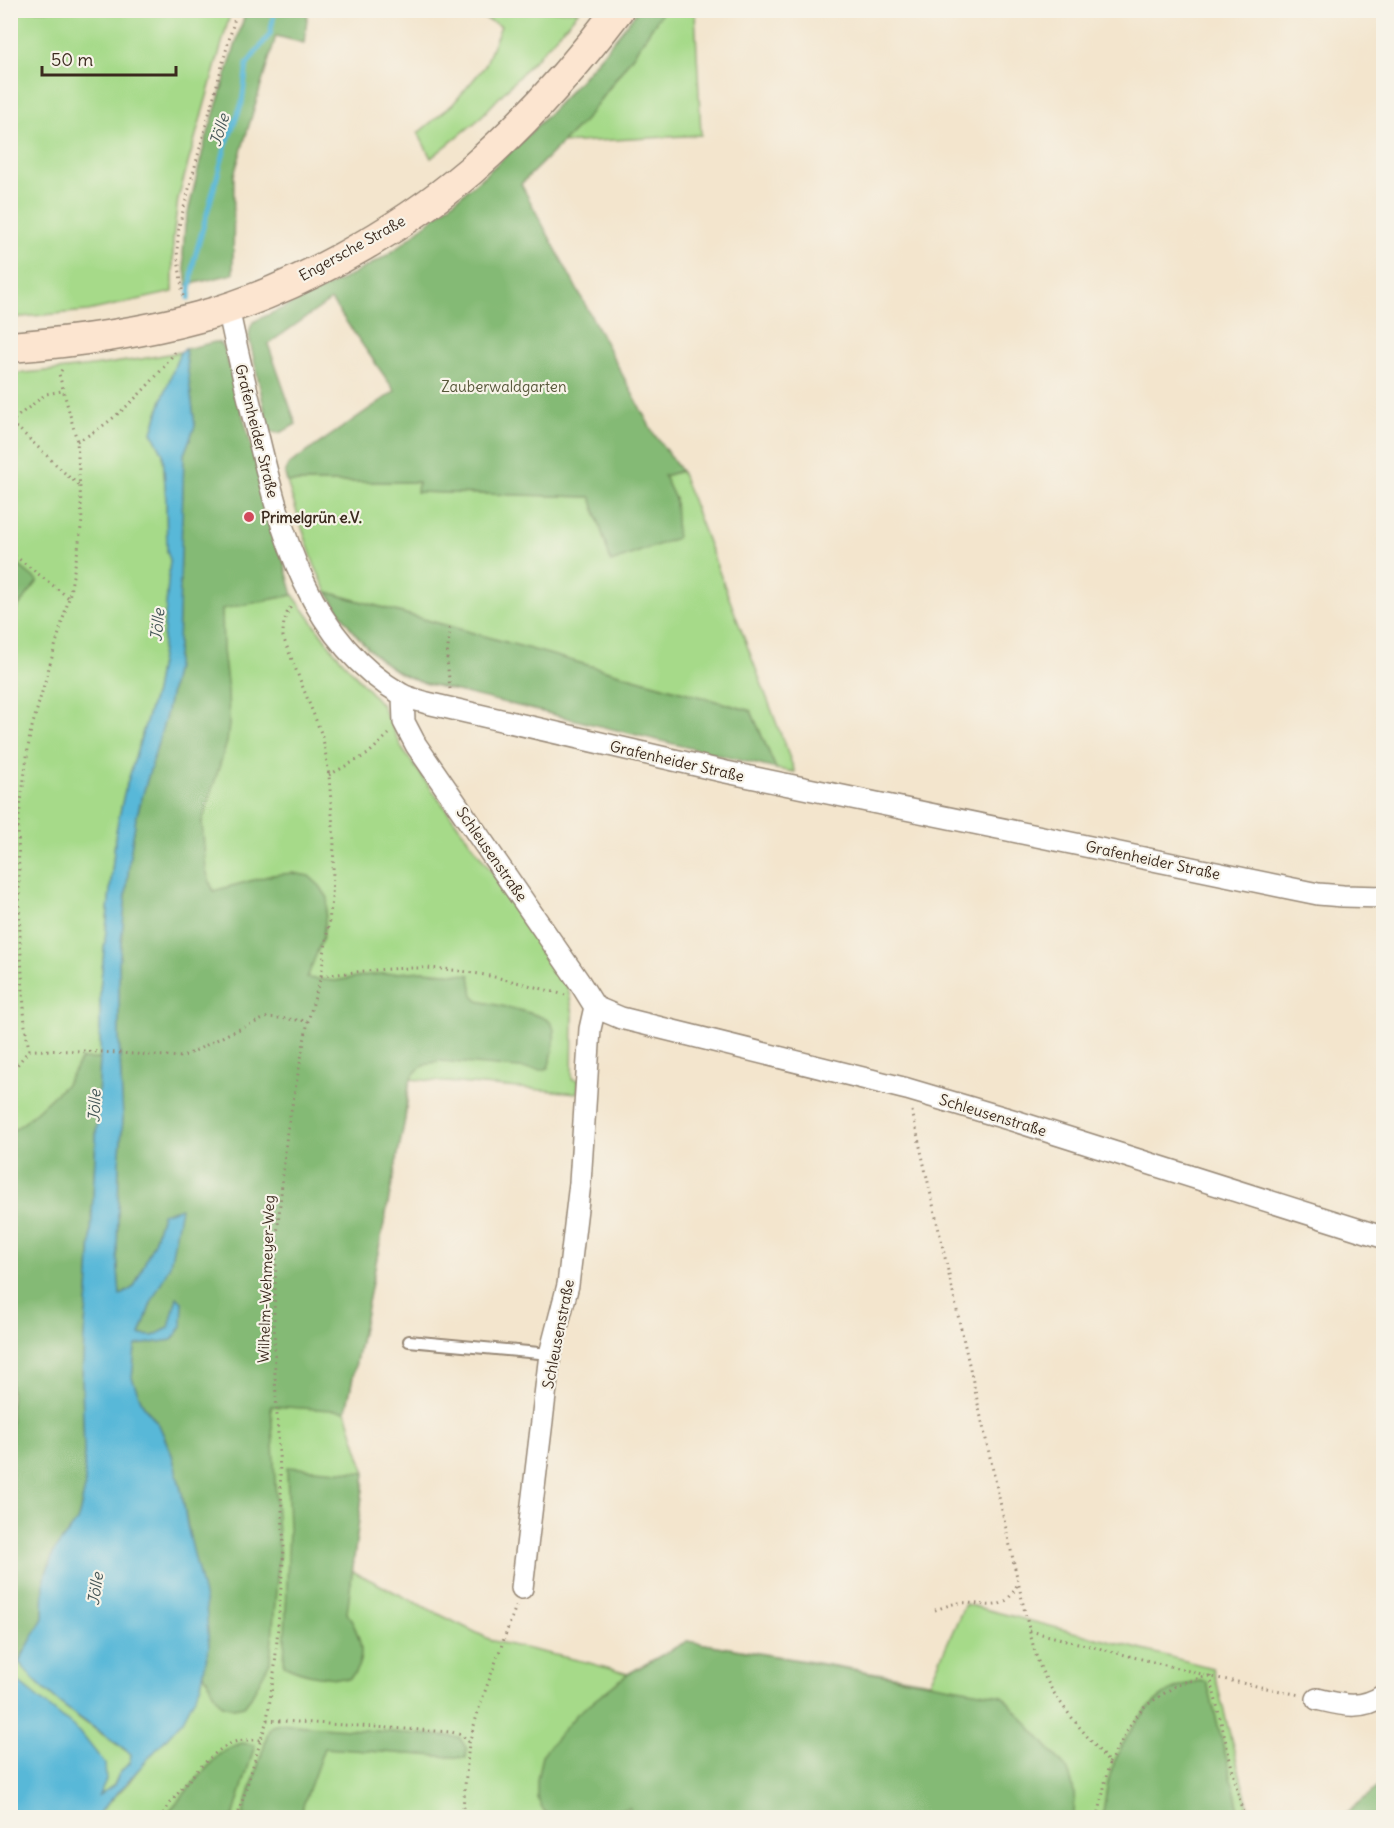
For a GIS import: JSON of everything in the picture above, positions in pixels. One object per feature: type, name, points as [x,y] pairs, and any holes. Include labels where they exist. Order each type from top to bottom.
[{"type":"main road","name":"Engersche Straße","points":[[10,347],[98,339],[168,324],[228,308],[322,268],[406,219],[469,171],[539,105],[618,10]]},
{"type":"street","name":"Grafenheider Straße","points":[[228,308],[274,503],[305,588],[329,628],[362,667],[403,696],[726,772],[1318,894],[1383,897]]},
{"type":"street","name":"Schleusenstraße","points":[[403,696],[404,722],[416,745],[595,1007],[621,1018],[907,1089],[1023,1123],[1382,1236]]},
{"type":"street","name":"Schleusenstraße","points":[[522,1588],[550,1354],[568,1285],[580,1183],[590,1029],[595,1007]]},
{"type":"street","points":[[1317,1699],[1358,1706],[1383,1695]]},
{"type":"lane","points":[[409,1341],[550,1354]]},
{"type":"path","points":[[184,298],[177,251],[179,226],[237,10]]},
{"type":"path","points":[[170,347],[180,344]]},
{"type":"path","points":[[77,441],[90,435],[120,413],[166,364],[176,350]]},
{"type":"path","points":[[10,1074],[29,1050],[25,1026],[20,938],[18,824],[30,734],[69,598],[82,520],[77,441],[59,374],[62,368],[72,366]]},
{"type":"path","points":[[63,391],[46,394],[10,425],[19,429],[81,486]]},
{"type":"path","points":[[10,552],[69,598]]},
{"type":"path","name":"Wilhelm-Wehmeyer-Weg","points":[[237,1818],[267,1720],[275,1666],[284,1548],[275,1377],[274,1314],[277,1235],[287,1132],[308,1021],[321,976],[332,900],[334,841],[323,738],[284,637],[283,624],[287,611],[305,588]]},
{"type":"path","points":[[450,626],[448,678],[453,709]]},
{"type":"path","points":[[328,775],[368,754],[404,722]]},
{"type":"path","points":[[10,823],[18,824]]},
{"type":"path","points":[[321,976],[370,970],[421,968],[464,972],[496,977],[566,995],[595,1007]]},
{"type":"path","points":[[29,1050],[183,1057],[268,1017],[308,1021]]},
{"type":"path","points":[[907,1089],[1018,1584],[1042,1672],[1053,1691],[1109,1763]]},
{"type":"path","points":[[934,1611],[958,1603],[996,1606],[1009,1599],[1018,1584]]},
{"type":"path","points":[[462,1818],[470,1743],[480,1704],[522,1588]]},
{"type":"path","points":[[1030,1631],[1209,1676],[1317,1699]]},
{"type":"path","points":[[1098,1818],[1109,1763],[1132,1721],[1144,1707],[1178,1684],[1209,1676]]},
{"type":"path","points":[[1209,1676],[1244,1818]]},
{"type":"path","points":[[267,1720],[451,1732],[462,1735],[470,1743]]},
{"type":"path","points":[[160,1818],[171,1802],[216,1752],[232,1743],[260,1740]]},
{"type":"green space","points":[[11,10],[231,11],[178,199],[173,239],[173,292],[88,311],[11,318]]},
{"type":"green space","points":[[246,11],[308,11],[304,43],[276,36],[234,175],[233,274],[187,285],[183,255],[185,225],[204,146]]},
{"type":"green space","points":[[468,11],[579,11],[478,120],[431,158],[418,133],[453,104],[485,66],[501,26]]},
{"type":"green space","name":"Zauberwaldgarten","points":[[637,11],[663,11],[585,120],[521,184],[654,434],[681,471],[664,476],[675,499],[677,538],[611,562],[591,497],[417,492],[418,482],[287,482],[285,474],[288,465],[395,391],[331,300],[268,344],[296,424],[282,432],[272,432],[269,430],[249,336],[253,322],[352,275],[405,242],[518,145],[592,67]]},
{"type":"green space","points":[[663,11],[695,11],[701,135],[562,143],[603,96]]},
{"type":"green space","points":[[215,342],[220,343],[224,348],[293,595],[222,609],[229,724],[227,742],[202,822],[206,870],[213,891],[272,875],[293,873],[309,876],[328,898],[323,937],[307,978],[335,981],[368,975],[423,971],[470,975],[473,996],[478,1001],[537,1015],[550,1022],[554,1032],[553,1051],[548,1068],[542,1070],[440,1061],[420,1068],[410,1081],[405,1119],[346,1411],[271,1406],[279,1555],[270,1662],[244,1706],[234,1708],[222,1705],[203,1671],[209,1647],[182,1494],[172,1455],[159,1425],[143,1405],[132,1378],[137,1345],[172,1340],[169,1328],[153,1336],[140,1335],[151,1303],[162,1215],[154,1242],[134,1287],[120,1296],[117,1256],[119,1163],[123,1119],[119,1038],[119,963],[130,855],[136,818],[166,715],[176,666],[184,454],[195,426],[185,349]]},
{"type":"green space","points":[[180,352],[152,432],[163,454],[167,551],[170,560],[162,651],[155,692],[124,794],[116,831],[100,990],[100,1059],[82,1380],[83,1453],[19,1662],[57,1700],[131,1754],[130,1762],[119,1774],[114,1785],[99,1796],[18,1682],[11,1687],[11,374],[96,366]]},
{"type":"green space","points":[[681,471],[795,772],[776,769],[751,711],[327,592],[314,564],[287,482],[418,482],[418,492],[592,497],[611,562],[675,499],[664,476]]},
{"type":"green space","points":[[11,559],[38,581],[11,616]]},
{"type":"green space","points":[[327,592],[751,711],[776,769],[407,677],[387,665],[367,647],[341,615]]},
{"type":"green space","points":[[293,595],[333,650],[381,704],[403,750],[506,891],[568,988],[573,1014],[572,1079],[579,1080],[577,1093],[410,1079],[405,1119],[346,1411],[365,1473],[352,1571],[493,1641],[628,1674],[687,1641],[930,1682],[965,1604],[1213,1668],[1251,1817],[98,1818],[100,1812],[129,1782],[201,1685],[203,1671],[180,617]]},
{"type":"green space","points":[[81,1059],[100,1059],[82,1380],[85,1488],[78,1520],[54,1551],[44,1579],[43,1618],[11,1674],[11,1132],[66,1084]]},
{"type":"green space","points":[[287,1467],[365,1473],[347,1613],[359,1638],[361,1655],[355,1672],[349,1679],[308,1674],[284,1665],[289,1529]]},
{"type":"green space","points":[[687,1641],[1003,1696],[1067,1769],[1074,1793],[1073,1817],[628,1817],[630,1808],[554,1817],[544,1811],[537,1798],[537,1780],[542,1755],[577,1714],[628,1674]]},
{"type":"green space","points":[[1199,1681],[1207,1682],[1240,1817],[1102,1817],[1111,1771],[1133,1727],[1149,1707],[1168,1692]]},
{"type":"green space","points":[[280,1724],[459,1737],[467,1749],[466,1758],[324,1748],[299,1817],[242,1817],[269,1730]]},
{"type":"green space","points":[[242,1743],[255,1745],[233,1817],[164,1817],[218,1755]]},
{"type":"green space","points":[[1383,1783],[1383,1815],[1381,1817],[1342,1817]]},
{"type":"water","points":[[185,349],[195,426],[184,454],[176,666],[166,715],[136,818],[119,963],[119,1038],[123,1119],[119,1163],[117,1256],[120,1296],[134,1287],[154,1242],[162,1214],[181,1208],[170,1265],[151,1303],[140,1335],[153,1336],[169,1328],[177,1297],[183,1303],[182,1326],[172,1340],[137,1345],[132,1378],[143,1405],[159,1425],[172,1455],[206,1604],[209,1647],[201,1685],[183,1720],[98,1817],[11,1817],[11,1687],[18,1682],[80,1732],[105,1764],[106,1780],[99,1795],[114,1785],[119,1774],[130,1762],[131,1754],[57,1701],[19,1662],[43,1618],[44,1579],[54,1551],[78,1520],[85,1488],[82,1380],[100,1059],[100,990],[116,831],[124,794],[155,692],[162,651],[170,560],[167,551],[163,454],[152,432],[180,352]]},
{"type":"waterway","name":"Jölle","points":[[189,298],[194,260],[226,145],[242,103],[247,64],[270,34],[275,10]]},
{"type":"place","name":"Primelgrün e.V.","points":[[249,517]]}]
